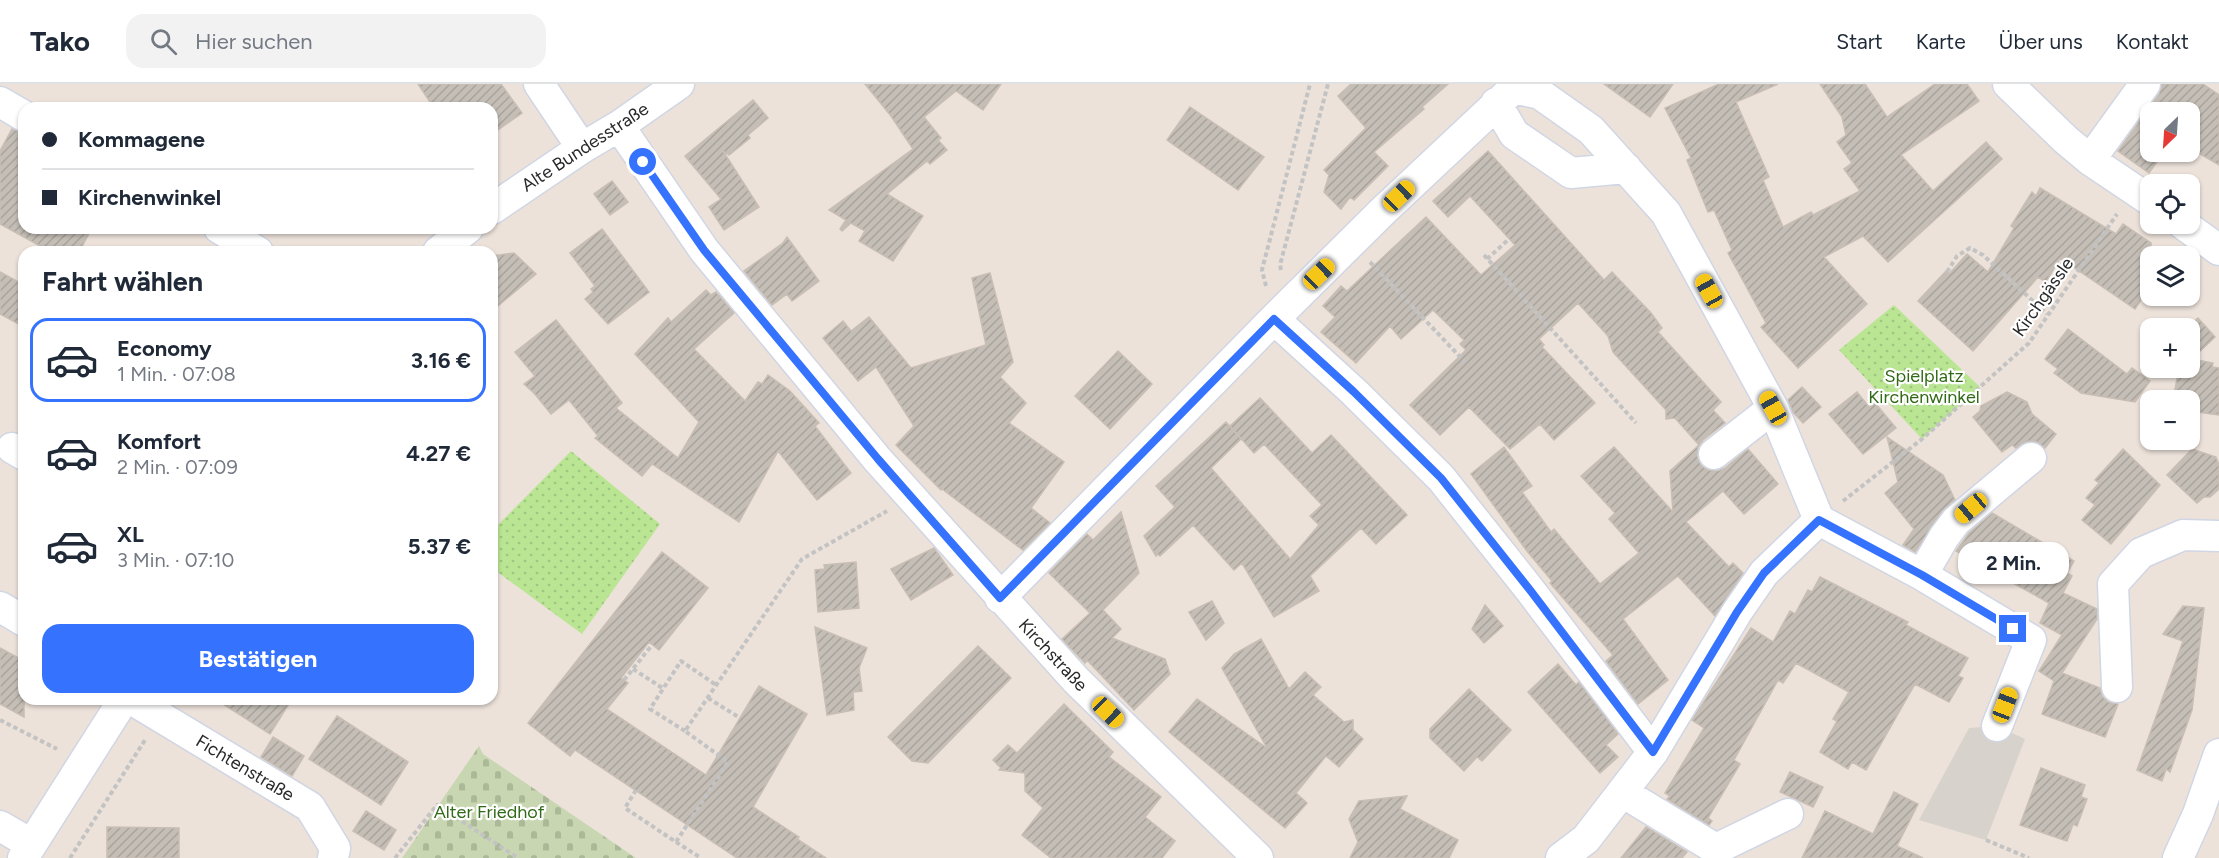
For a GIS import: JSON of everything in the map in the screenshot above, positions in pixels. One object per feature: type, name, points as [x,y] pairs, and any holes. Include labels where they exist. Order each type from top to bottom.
[{"type":"street","points":[[539,84],[582,148]]},
{"type":"street","name":"Alte Bundesstraße","points":[[498,205],[679,84]]},
{"type":"street","points":[[2008,84],[2056,131],[2090,160],[2140,194]]},
{"type":"street","points":[[2090,160],[2145,84]]},
{"type":"street","points":[[1000,598],[1280,313],[1514,88],[1540,94],[1591,130],[1666,213],[1773,408],[1819,520],[1922,575],[2031,640],[1997,726]]},
{"type":"street","points":[[1496,103],[1514,134],[1571,172],[1633,177]]},
{"type":"street","name":"Kirchstraße","points":[[619,126],[704,250],[911,497],[1076,680],[1258,858]]},
{"type":"street","points":[[229,234],[248,246]]},
{"type":"street","points":[[446,246],[460,234]]},
{"type":"street","points":[[2197,234],[2219,250]]},
{"type":"street","points":[[1280,313],[1354,392],[1441,478],[1530,590],[1653,752]]},
{"type":"street","points":[[1714,454],[1773,408]]},
{"type":"street","points":[[1922,575],[1956,521],[2031,458]]},
{"type":"street","points":[[1561,858],[1586,839],[1653,752],[1737,612],[1764,573],[1819,520]]},
{"type":"street","points":[[2117,687],[2113,584],[2141,552],[2183,535],[2219,536]]},
{"type":"street","points":[[0,607],[18,618]]},
{"type":"street","points":[[0,825],[27,851],[120,705]]},
{"type":"street","name":"Fichtenstraße","points":[[140,705],[310,807],[334,848],[333,858]]},
{"type":"street","points":[[2178,858],[2198,814],[2219,754]]},
{"type":"street","points":[[1622,792],[1716,849],[1788,814]]},
{"type":"path","points":[[1280,313],[1262,270],[1310,84]]},
{"type":"path","points":[[1280,313],[1280,265],[1328,84]]},
{"type":"path","name":"Kirchgässle","points":[[1819,520],[1922,439],[2029,343],[2113,220],[2140,196]]},
{"type":"path","points":[[1509,239],[1485,257],[1636,423]]},
{"type":"path","points":[[1352,242],[1465,362]]},
{"type":"path","points":[[1947,272],[1957,256],[1970,248],[1983,255],[2047,314]]},
{"type":"path","points":[[685,731],[802,558],[911,497]]},
{"type":"path","points":[[624,680],[652,645]]},
{"type":"path","points":[[676,842],[728,762],[650,709],[681,661],[716,685]]},
{"type":"path","points":[[633,669],[664,689]]},
{"type":"path","points":[[708,698],[740,718]]},
{"type":"path","points":[[70,858],[159,717]]},
{"type":"path","points":[[0,720],[84,763]]},
{"type":"path","points":[[636,790],[625,808],[701,858]]},
{"type":"path","points":[[395,858],[437,805],[518,858]]},
{"type":"path","points":[[1986,840],[2030,858]]},
{"type":"green space","name":"Spielplatz Kirchenwinkel","points":[[1894,305],[1980,387],[1922,439],[1839,350]]},
{"type":"green space","points":[[571,451],[660,524],[582,634],[498,572],[498,525]]},
{"type":"green space","name":"Alter Friedhof","points":[[479,746],[483,754],[636,858],[402,858]]},
{"type":"shaded area","points":[[1997,726],[2025,739],[1986,840],[1919,820],[1969,728]]},
{"type":"building","points":[[418,84],[501,84],[522,113],[498,130],[498,102],[430,102]]},
{"type":"building","points":[[865,84],[1001,84],[983,110],[956,91],[924,117],[941,138],[938,140],[947,150],[930,164],[927,161],[887,194],[923,216],[893,261],[859,241],[865,231],[851,223],[842,231],[840,229],[846,220],[829,210],[913,149],[891,116]]},
{"type":"building","points":[[1351,84],[1448,84],[1422,107],[1424,109],[1374,152],[1388,166],[1354,200],[1350,197],[1341,209],[1324,192],[1329,175],[1324,170],[1366,128],[1338,96]]},
{"type":"building","points":[[1604,84],[1673,84],[1650,117]]},
{"type":"building","points":[[1719,84],[1778,84],[1736,102],[1769,177],[1763,180],[1783,227],[1811,212],[1813,215],[1860,191],[1844,169],[1852,163],[1837,142],[1846,135],[1842,117],[1820,84],[1865,84],[1887,117],[1935,84],[1967,84],[1979,101],[1901,155],[1933,191],[1986,142],[2002,159],[1888,262],[1863,236],[1824,257],[1867,304],[1798,368],[1761,327],[1766,323],[1728,253],[1732,250],[1714,210],[1708,212],[1687,160],[1691,158],[1665,108]]},
{"type":"building","points":[[2162,84],[2203,84],[2219,95],[2219,165],[2200,154],[2200,102],[2153,102]]},
{"type":"building","points":[[753,100],[768,118],[748,135],[750,138],[729,155],[723,151],[759,207],[724,230],[709,207],[721,199],[685,156]]},
{"type":"building","points":[[1190,107],[1264,157],[1238,190],[1167,140]]},
{"type":"building","points":[[2140,120],[2140,162],[2157,162],[2149,173],[2118,151]]},
{"type":"building","points":[[12,129],[18,131],[18,234],[0,224],[0,151]]},
{"type":"building","points":[[1488,151],[1604,280],[1612,272],[1651,313],[1662,328],[1658,332],[1721,402],[1713,410],[1725,423],[1703,440],[1698,447],[1697,456],[1701,465],[1708,470],[1717,471],[1725,468],[1748,449],[1778,484],[1744,514],[1723,491],[1686,522],[1729,567],[1733,563],[1743,573],[1715,616],[1678,576],[1623,619],[1668,680],[1638,704],[1606,661],[1613,655],[1550,583],[1552,581],[1527,551],[1471,474],[1504,447],[1532,486],[1522,492],[1551,532],[1554,529],[1600,584],[1639,553],[1609,519],[1615,513],[1581,476],[1614,447],[1673,512],[1670,471],[1699,445],[1675,418],[1666,419],[1666,410],[1613,352],[1608,336],[1578,303],[1539,339],[1544,345],[1542,347],[1595,403],[1554,440],[1540,424],[1510,449],[1469,407],[1440,435],[1410,405],[1466,350],[1460,344],[1464,340],[1433,310],[1401,339],[1390,326],[1356,363],[1321,332],[1335,317],[1323,306],[1341,286],[1347,291],[1426,217],[1481,275],[1515,245],[1470,196],[1448,217],[1433,201]]},
{"type":"building","points":[[612,181],[628,202],[610,215],[594,194]]},
{"type":"building","points":[[2040,188],[2116,234],[2123,224],[2151,243],[2151,246],[2140,246],[2140,302],[2135,309],[2060,258],[2046,282],[2038,277],[1973,351],[1918,301],[1946,271],[1949,274],[1967,254],[1988,272],[2014,228],[2011,226],[2032,192],[2036,196]]},
{"type":"building","points":[[602,229],[649,292],[608,324],[585,299],[593,292],[591,289],[595,286],[570,253]]},
{"type":"building","points":[[18,234],[89,234],[82,246],[40,246]]},
{"type":"building","points":[[787,237],[819,281],[792,301],[787,294],[772,305],[744,271],[783,243]]},
{"type":"building","points":[[514,253],[536,274],[498,306],[498,255]]},
{"type":"building","points":[[0,272],[18,282],[18,324],[0,314]]},
{"type":"building","points":[[990,273],[1013,362],[1000,377],[1026,403],[1009,423],[1064,462],[1031,508],[1050,523],[1023,550],[941,490],[896,445],[914,426],[876,367],[858,381],[823,338],[843,321],[851,331],[869,317],[911,368],[986,345],[972,278]]},
{"type":"building","points":[[706,290],[711,295],[716,292],[734,313],[694,349],[745,401],[758,382],[762,384],[768,375],[790,391],[819,423],[815,426],[851,473],[817,500],[778,451],[739,522],[652,464],[642,476],[595,438],[598,436],[569,400],[551,414],[524,384],[535,376],[515,352],[556,320],[622,403],[616,408],[678,458],[699,422],[635,354],[668,318],[671,322]]},
{"type":"building","points":[[2200,320],[2215,337],[2200,351]]},
{"type":"building","points":[[2068,329],[2127,374],[2132,368],[2140,374],[2140,378],[2150,381],[2144,390],[2140,390],[2140,395],[2135,402],[2081,393],[2054,373],[2058,369],[2045,359]]},
{"type":"building","points":[[1118,351],[1152,384],[1110,429],[1075,396]]},
{"type":"building","points":[[2200,361],[2213,363],[2212,367],[2219,368],[2219,415],[2200,412],[2200,390],[2175,390],[2177,378],[2200,378]]},
{"type":"building","points":[[1802,387],[1821,407],[1803,423],[1793,412],[1788,400]]},
{"type":"building","points":[[1857,392],[1869,407],[1875,403],[1896,428],[1863,454],[1829,414]]},
{"type":"building","points":[[2007,392],[2027,402],[2032,414],[2056,434],[2045,448],[2037,442],[2029,441],[2016,448],[2012,445],[2002,452],[1973,417],[1980,411],[1981,406]]},
{"type":"building","points":[[1260,398],[1312,453],[1331,435],[1407,515],[1376,544],[1361,528],[1310,576],[1319,591],[1274,617],[1242,563],[1234,570],[1193,525],[1160,556],[1158,554],[1156,556],[1144,536],[1175,507],[1156,486],[1226,422],[1241,439],[1211,468],[1290,559],[1319,525],[1310,516],[1322,505],[1264,444],[1254,453],[1230,426]]},
{"type":"building","points":[[1887,437],[1943,475],[1955,500],[1942,511],[1915,552],[1903,545],[1914,529],[1885,493],[1898,482]]},
{"type":"building","points":[[2123,449],[2160,485],[2111,544],[2082,520],[2095,505],[2086,498],[2099,483],[2095,480]]},
{"type":"building","points":[[2191,450],[2195,450],[2216,457],[2219,465],[2219,489],[2210,497],[2204,497],[2197,503],[2167,475]]},
{"type":"building","points":[[1121,512],[1139,573],[1103,610],[1121,629],[1112,638],[1165,659],[1170,674],[1134,710],[1087,660],[1085,663],[1062,639],[1090,613],[1049,573],[1087,534],[1093,540]]},
{"type":"building","points":[[1992,513],[2074,561],[2067,573],[2072,576],[2063,593],[2097,609],[2097,619],[2062,673],[2100,688],[2102,696],[2108,702],[2118,704],[2105,737],[2042,714],[2054,681],[2039,671],[2062,635],[2040,623],[2049,603],[1956,551],[1969,533]]},
{"type":"building","points":[[934,548],[953,575],[911,600],[891,569]]},
{"type":"building","points":[[662,552],[708,588],[659,650],[649,642],[621,678],[628,683],[607,709],[706,775],[759,686],[807,714],[753,807],[826,858],[737,858],[575,750],[570,756],[528,723]]},
{"type":"building","points":[[856,562],[859,608],[818,612],[815,570],[825,569],[824,565]]},
{"type":"building","points":[[1820,577],[1908,622],[1906,625],[1968,658],[1958,676],[1963,678],[1949,702],[1915,684],[1866,770],[1852,762],[1848,769],[1820,752],[1837,721],[1833,719],[1849,692],[1796,663],[1783,683],[1778,680],[1734,760],[1740,764],[1708,818],[1712,821],[1709,825],[1667,799],[1670,796],[1665,793],[1704,728],[1692,720],[1751,628],[1773,642],[1790,611],[1795,614],[1808,590],[1812,592]]},
{"type":"building","points":[[1212,601],[1224,623],[1206,640],[1189,612]]},
{"type":"building","points":[[1485,605],[1503,626],[1484,643],[1472,629]]},
{"type":"building","points":[[2183,606],[2204,608],[2192,710],[2170,772],[2166,769],[2162,781],[2137,770],[2183,641],[2163,634]]},
{"type":"building","points":[[815,627],[867,648],[859,668],[862,691],[853,692],[854,710],[827,715]]},
{"type":"building","points":[[1261,639],[1289,689],[1305,672],[1321,687],[1313,695],[1344,722],[1353,720],[1353,730],[1363,739],[1339,767],[1326,756],[1296,793],[1307,803],[1285,828],[1169,732],[1197,699],[1267,748],[1222,668],[1234,654]]},
{"type":"building","points":[[978,646],[1011,678],[928,763],[912,761],[888,737]]},
{"type":"building","points":[[0,648],[18,658],[18,705],[24,705],[24,717],[0,704]]},
{"type":"building","points":[[1558,664],[1576,685],[1579,682],[1618,734],[1606,745],[1618,757],[1600,773],[1528,692]]},
{"type":"building","points":[[1469,689],[1511,730],[1482,761],[1477,757],[1464,771],[1430,738],[1430,729]]},
{"type":"building","points":[[1064,704],[1113,752],[1109,757],[1161,797],[1145,817],[1175,841],[1162,858],[1051,858],[1022,835],[1043,808],[1025,791],[1025,773],[999,770],[1001,768],[993,760],[1008,745],[1017,753]]},
{"type":"building","points":[[224,705],[288,705],[270,734]]},
{"type":"building","points":[[337,716],[408,762],[381,805],[309,759]]},
{"type":"building","points":[[273,737],[304,756],[292,776],[261,757]]},
{"type":"building","points":[[2041,768],[2085,785],[2081,797],[2087,799],[2077,826],[2073,824],[2067,841],[2020,825]]},
{"type":"building","points":[[1790,772],[1823,787],[1813,807],[1780,792]]},
{"type":"building","points":[[1894,792],[1918,804],[1897,846],[1923,858],[1802,858],[1825,811],[1873,834]]},
{"type":"building","points":[[1407,796],[1400,809],[1458,840],[1449,858],[1350,858],[1358,842],[1349,819],[1359,801]]},
{"type":"building","points":[[366,811],[396,830],[384,850],[353,831]]},
{"type":"building","points":[[107,827],[179,828],[179,858],[107,858]]},
{"type":"building","points":[[1646,827],[1687,852],[1682,858],[1621,858]]},
{"type":"route","points":[[643,162],[704,250],[878,459],[1000,598],[1274,319],[1354,392],[1441,478],[1530,590],[1653,752],[1737,612],[1764,573],[1819,520],[1922,575],[2013,629]]}]
